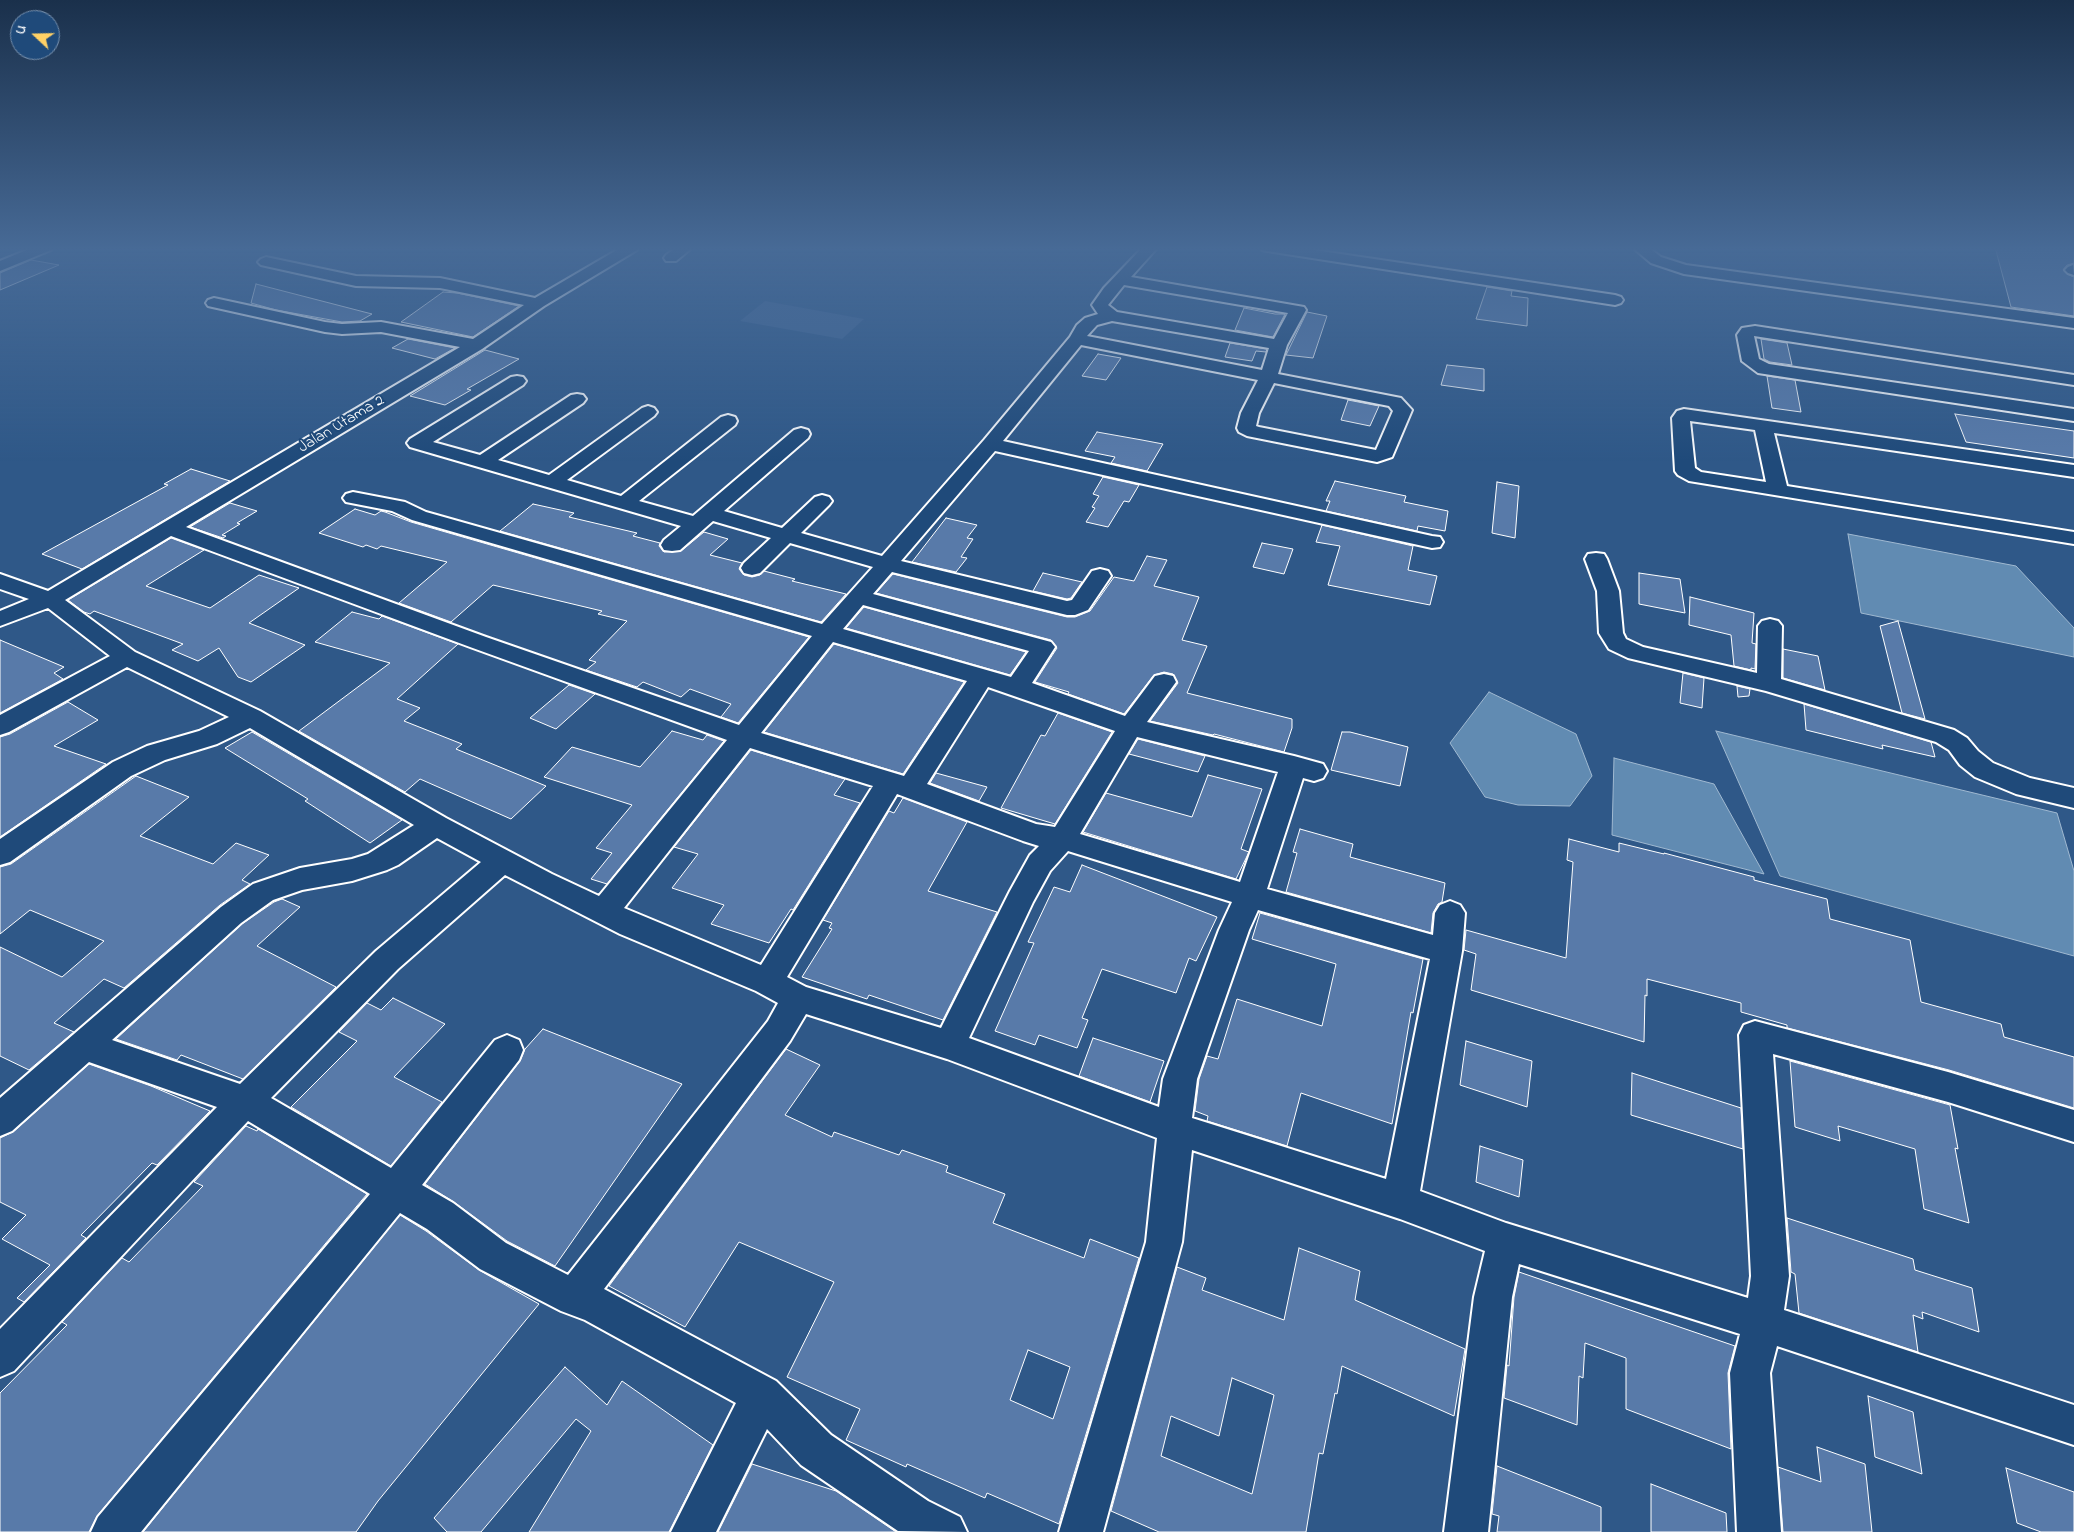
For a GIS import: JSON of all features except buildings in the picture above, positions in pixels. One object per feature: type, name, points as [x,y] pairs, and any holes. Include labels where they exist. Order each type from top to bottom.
[{"type":"street","points":[[286,318],[342,329],[381,327],[476,345]]},
{"type":"street","name":"Jalan Utama 2","points":[[0,619],[50,599],[476,345],[516,318]]},
{"type":"street","points":[[604,912],[828,632],[991,444],[1077,339],[1083,329],[1091,321],[1102,318]]},
{"type":"street","points":[[1126,318],[1279,345]]},
{"type":"street","points":[[1077,339],[1268,377],[1395,402],[1403,410],[1385,453],[1377,456],[1248,430],[1246,428],[1250,413],[1268,377],[1279,345],[1293,318]]},
{"type":"street","points":[[2041,318],[2074,323]]},
{"type":"street","points":[[2074,380],[1755,331],[1748,332],[1746,335],[1751,362],[1764,369],[2074,415]]},
{"type":"street","points":[[517,381],[417,443],[624,503],[786,535],[887,564],[1067,608],[1075,608],[1080,605],[1100,576]]},
{"type":"street","points":[[483,462],[577,399]]},
{"type":"street","points":[[552,482],[648,412]]},
{"type":"street","points":[[2074,471],[1764,425],[1684,415],[1681,418],[1685,471],[1696,477],[2074,538]]},
{"type":"street","points":[[624,503],[728,421]]},
{"type":"street","points":[[1764,425],[1778,490]]},
{"type":"street","points":[[672,545],[801,434]]},
{"type":"street","points":[[991,444],[1432,542]]},
{"type":"street","points":[[352,498],[398,506],[419,516],[1017,687],[1130,726],[1304,768],[1234,930],[1180,1078],[1173,1128],[1175,1142],[1164,1242],[1081,1532]]},
{"type":"street","points":[[752,568],[822,501]]},
{"type":"street","points":[[170,528],[745,737],[900,785],[1033,834],[1062,839],[1250,896],[1447,951]]},
{"type":"street","points":[[1596,559],[1608,591],[1611,633],[1617,644],[1636,653],[1769,684],[1945,736],[1958,744],[1969,758],[1984,770],[2025,787],[2074,798]]},
{"type":"street","points":[[0,581],[50,599],[127,657],[251,716],[436,825],[542,882],[604,912],[767,982],[798,998],[949,1045],[1173,1128],[1400,1201],[1506,1241],[1763,1322],[2074,1425]]},
{"type":"street","points":[[859,597],[1043,648],[1017,687]]},
{"type":"street","points":[[1769,684],[1770,626]]},
{"type":"street","points":[[0,726],[127,657]]},
{"type":"street","points":[[767,982],[900,785],[982,677]]},
{"type":"street","points":[[949,1045],[1020,899],[1040,863],[1062,839],[1130,726],[1164,682]]},
{"type":"street","points":[[0,854],[122,768],[156,753],[208,738],[251,716]]},
{"type":"street","points":[[0,1120],[231,915],[263,892],[300,879],[352,870],[377,862],[388,857],[436,825]]},
{"type":"street","points":[[0,1357],[245,1101],[387,960],[503,860]]},
{"type":"street","points":[[1400,1201],[1447,951],[1450,913]]},
{"type":"street","points":[[574,1298],[779,1031],[798,998]]},
{"type":"street","points":[[1759,1532],[1750,1373],[1763,1322],[1770,1276],[1755,1035],[1948,1087],[2074,1126]]},
{"type":"street","points":[[83,1045],[245,1101],[440,1216],[493,1256],[574,1298],[592,1303],[762,1395],[816,1450],[914,1516],[946,1532]]},
{"type":"street","points":[[113,1532],[396,1190],[507,1050]]},
{"type":"street","points":[[1466,1532],[1493,1297],[1506,1241]]},
{"type":"street","points":[[693,1532],[762,1395]]},
{"type":"shaded area","points":[[743,318],[864,319],[842,339],[740,321]]},
{"type":"shaded area","points":[[1848,534],[2016,566],[2074,628],[2074,657],[1861,613]]},
{"type":"shaded area","points":[[1489,692],[1576,734],[1592,776],[1570,806],[1518,805],[1485,797],[1450,743]]},
{"type":"shaded area","points":[[1716,731],[2057,813],[2074,871],[2074,956],[1780,876]]},
{"type":"shaded area","points":[[1614,758],[1714,784],[1764,874],[1612,835]]}]
